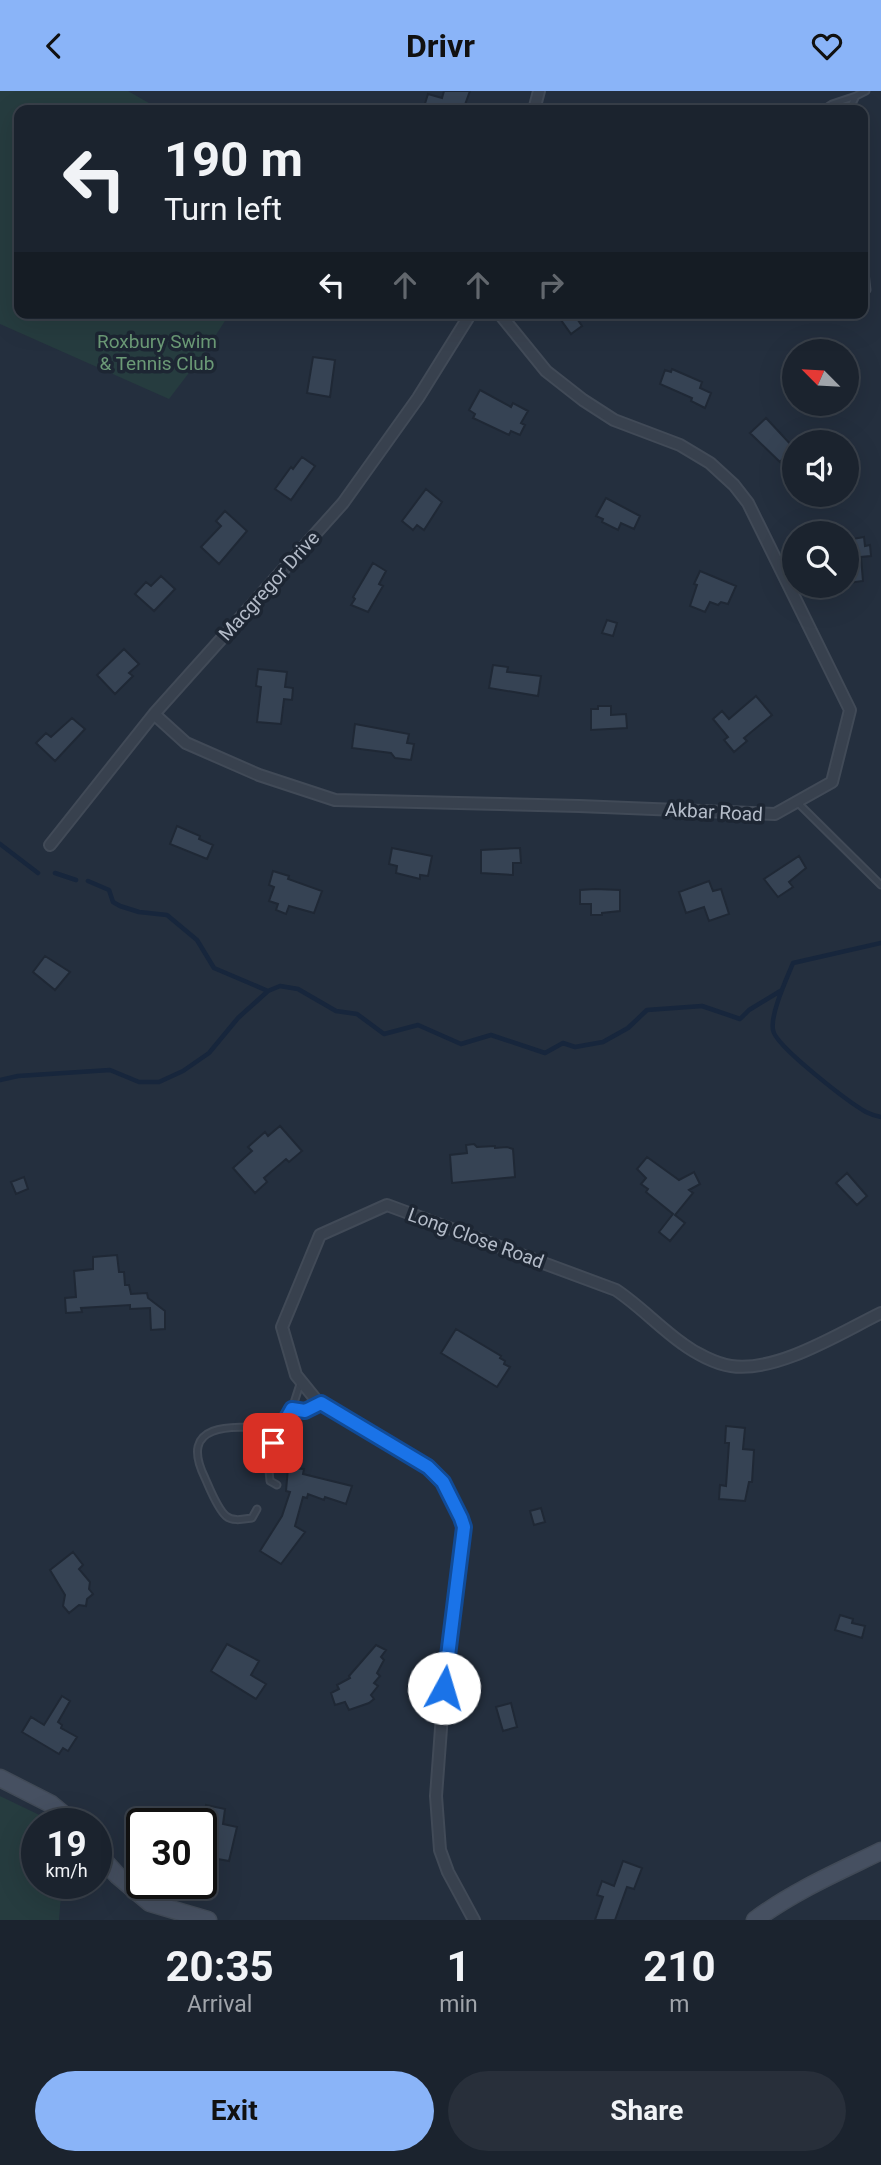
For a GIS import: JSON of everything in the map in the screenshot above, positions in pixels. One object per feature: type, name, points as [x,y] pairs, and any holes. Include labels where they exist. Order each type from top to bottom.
[{"type":"street","name":"Macgregor Drive","points":[[50,845],[154,714],[343,503],[418,398],[467,319]]},
{"type":"street","name":"Akbar Road","points":[[154,714],[186,743],[259,775],[335,800],[775,814],[832,782],[850,710],[748,503],[734,485],[710,463],[680,445],[614,420],[583,400],[546,371],[504,319]]},
{"type":"street","name":"Long Close Road","points":[[474,1920],[448,1872],[440,1850],[436,1796],[444,1688],[464,1527],[443,1482],[428,1467],[321,1403],[296,1375],[282,1327],[320,1235],[387,1205],[616,1290],[632,1300],[684,1345],[729,1366],[755,1367],[783,1359],[881,1313]]},
{"type":"street","points":[[0,1778],[56,1808]]},
{"type":"street","points":[[755,1920],[807,1887],[881,1851]]},
{"type":"street","points":[[112,1869],[150,1903],[208,1920]]},
{"type":"lane","points":[[830,105],[866,91]]},
{"type":"lane","points":[[852,105],[856,96]]},
{"type":"lane","points":[[797,802],[881,885]]},
{"type":"lane","points":[[277,1485],[270,1481],[268,1459],[302,1381]]},
{"type":"lane","points":[[292,1409],[305,1411],[321,1403]]},
{"type":"lane","points":[[257,1509],[252,1518],[237,1520],[226,1516],[198,1465],[196,1448],[201,1439],[220,1429],[280,1429]]},
{"type":"green space","name":"Roxbury Swim & Tennis Club","points":[[0,91],[128,91],[152,105],[14,105],[14,319],[226,319],[207,349],[169,399],[0,324]]},
{"type":"green space","points":[[0,1796],[25,1808],[21,1808],[21,1899],[61,1899],[59,1920],[0,1920]]},
{"type":"building","points":[[444,91],[470,91],[465,105],[425,105],[428,94],[442,98]]},
{"type":"building","points":[[560,319],[577,319],[582,326],[571,334]]},
{"type":"building","points":[[313,357],[335,360],[330,397],[307,393]]},
{"type":"building","points":[[672,369],[702,382],[700,388],[711,393],[705,408],[691,401],[692,398],[660,384],[665,370],[671,372]]},
{"type":"building","points":[[480,390],[511,407],[513,403],[528,411],[521,423],[525,425],[520,435],[511,431],[509,435],[473,418],[475,414],[469,410]]},
{"type":"building","points":[[766,418],[782,435],[782,460],[780,462],[750,433]]},
{"type":"building","points":[[302,457],[315,466],[291,500],[275,489]]},
{"type":"building","points":[[426,489],[442,502],[424,530],[417,525],[413,530],[402,521]]},
{"type":"building","points":[[606,498],[640,516],[634,529],[621,523],[618,530],[596,516]]},
{"type":"building","points":[[225,511],[247,531],[219,564],[201,547],[221,526],[216,521]]},
{"type":"building","points":[[864,537],[865,546],[870,545],[871,556],[861,557],[863,581],[859,582],[859,538]]},
{"type":"building","points":[[373,563],[386,571],[379,584],[383,586],[368,612],[351,605]]},
{"type":"building","points":[[700,571],[736,586],[728,604],[710,602],[705,612],[690,606],[697,585],[694,584]]},
{"type":"building","points":[[161,576],[175,589],[154,611],[135,594],[146,582],[151,586]]},
{"type":"building","points":[[607,620],[617,623],[613,636],[602,633]]},
{"type":"building","points":[[124,649],[139,664],[129,673],[133,676],[115,694],[97,675]]},
{"type":"building","points":[[493,665],[508,667],[507,672],[541,676],[538,696],[489,688]]},
{"type":"building","points":[[258,669],[287,672],[285,687],[293,688],[292,700],[284,699],[281,724],[257,722],[261,687],[256,686]]},
{"type":"building","points":[[756,696],[772,715],[744,738],[747,741],[734,752],[724,740],[728,737],[713,719],[722,711],[729,719]]},
{"type":"building","points":[[598,706],[611,706],[611,715],[626,714],[627,728],[591,730],[591,709],[598,709]]},
{"type":"building","points":[[72,718],[85,729],[55,761],[36,743],[46,733],[51,737]]},
{"type":"building","points":[[355,724],[409,734],[407,743],[414,744],[411,760],[395,758],[391,753],[352,748]]},
{"type":"building","points":[[177,826],[213,845],[207,859],[170,844]]},
{"type":"building","points":[[392,848],[432,856],[428,876],[420,875],[420,879],[396,873],[397,866],[389,864]]},
{"type":"building","points":[[520,848],[521,863],[513,863],[513,875],[481,873],[481,850]]},
{"type":"building","points":[[799,856],[806,868],[789,882],[793,887],[778,897],[764,879]]},
{"type":"building","points":[[273,871],[322,891],[314,913],[289,906],[286,914],[276,910],[278,904],[269,901],[274,887],[269,885]]},
{"type":"building","points":[[709,881],[713,891],[721,889],[729,914],[709,921],[704,907],[686,913],[679,892]]},
{"type":"building","points":[[580,890],[620,890],[620,911],[591,915],[591,904],[580,904]]},
{"type":"building","points":[[45,956],[70,972],[55,990],[33,972]]},
{"type":"building","points":[[280,1126],[302,1151],[289,1162],[286,1159],[264,1178],[267,1182],[255,1193],[233,1168],[252,1151],[248,1147],[265,1132],[268,1136]]},
{"type":"building","points":[[474,1144],[477,1147],[513,1149],[515,1177],[452,1183],[450,1155],[467,1153],[466,1145]]},
{"type":"building","points":[[647,1157],[679,1180],[694,1172],[700,1184],[689,1190],[693,1193],[675,1215],[685,1223],[670,1241],[659,1232],[673,1214],[646,1192],[648,1189],[641,1184],[646,1178],[637,1169]]},
{"type":"building","points":[[847,1173],[867,1196],[857,1205],[836,1183]]},
{"type":"building","points":[[24,1177],[28,1189],[16,1194],[11,1182]]},
{"type":"building","points":[[117,1255],[119,1272],[124,1272],[125,1285],[129,1285],[131,1294],[147,1293],[148,1298],[165,1311],[165,1329],[151,1330],[150,1308],[130,1309],[130,1305],[81,1308],[82,1312],[66,1313],[65,1298],[76,1297],[74,1271],[93,1269],[93,1257]]},
{"type":"building","points":[[456,1329],[501,1356],[504,1364],[510,1367],[497,1387],[441,1353]]},
{"type":"building","points":[[726,1426],[745,1428],[743,1449],[754,1450],[752,1482],[749,1482],[745,1501],[719,1499],[720,1485],[726,1486],[729,1443],[725,1443]]},
{"type":"building","points":[[288,1468],[304,1469],[303,1474],[352,1486],[346,1504],[308,1494],[307,1498],[303,1497],[295,1526],[305,1532],[281,1564],[260,1551],[282,1516],[290,1492],[286,1491]]},
{"type":"building","points":[[541,1508],[545,1522],[534,1525],[530,1511]]},
{"type":"building","points":[[73,1552],[83,1565],[79,1569],[90,1582],[89,1589],[93,1594],[87,1599],[86,1606],[79,1605],[69,1613],[63,1606],[65,1595],[50,1570]]},
{"type":"building","points":[[840,1615],[853,1619],[852,1623],[865,1626],[862,1638],[835,1630]]},
{"type":"building","points":[[227,1644],[259,1661],[251,1675],[266,1684],[256,1699],[211,1671]]},
{"type":"building","points":[[376,1645],[386,1650],[381,1657],[384,1660],[377,1673],[380,1676],[374,1683],[378,1686],[371,1695],[374,1699],[349,1710],[345,1702],[335,1705],[331,1693],[339,1689],[337,1685],[350,1678]]},
{"type":"building","points":[[62,1696],[70,1701],[58,1722],[62,1725],[61,1728],[77,1737],[68,1751],[63,1748],[59,1754],[22,1732],[31,1717],[44,1725]]},
{"type":"building","points":[[511,1703],[517,1727],[503,1731],[496,1707]]},
{"type":"building","points":[[206,1805],[225,1809],[223,1824],[237,1827],[229,1861],[217,1859],[217,1808],[206,1808]]},
{"type":"building","points":[[623,1861],[642,1868],[634,1889],[627,1887],[615,1920],[595,1920],[603,1897],[597,1895],[602,1881],[614,1886]]},
{"type":"waterway","points":[[0,844],[38,873]]},
{"type":"waterway","points":[[55,873],[76,880]]},
{"type":"waterway","points":[[88,881],[109,890],[113,902],[120,906],[139,912],[167,915],[197,940],[214,968],[268,991]]},
{"type":"waterway","points":[[881,943],[793,963],[773,1023],[777,1038],[799,1061],[857,1107],[881,1117]]},
{"type":"waterway","points":[[0,1080],[18,1076],[110,1070],[139,1082],[159,1082],[183,1071],[209,1053],[238,1018],[268,991],[280,986],[298,989],[336,1011],[357,1014],[384,1034],[418,1025],[461,1044],[491,1035],[545,1053],[563,1043],[575,1047],[603,1042],[628,1028],[647,1010],[702,1006],[740,1019],[749,1010],[782,990]]},
{"type":"route","points":[[273,1443],[292,1409],[305,1411],[321,1403],[428,1467],[443,1482],[464,1527],[444,1688]]}]
